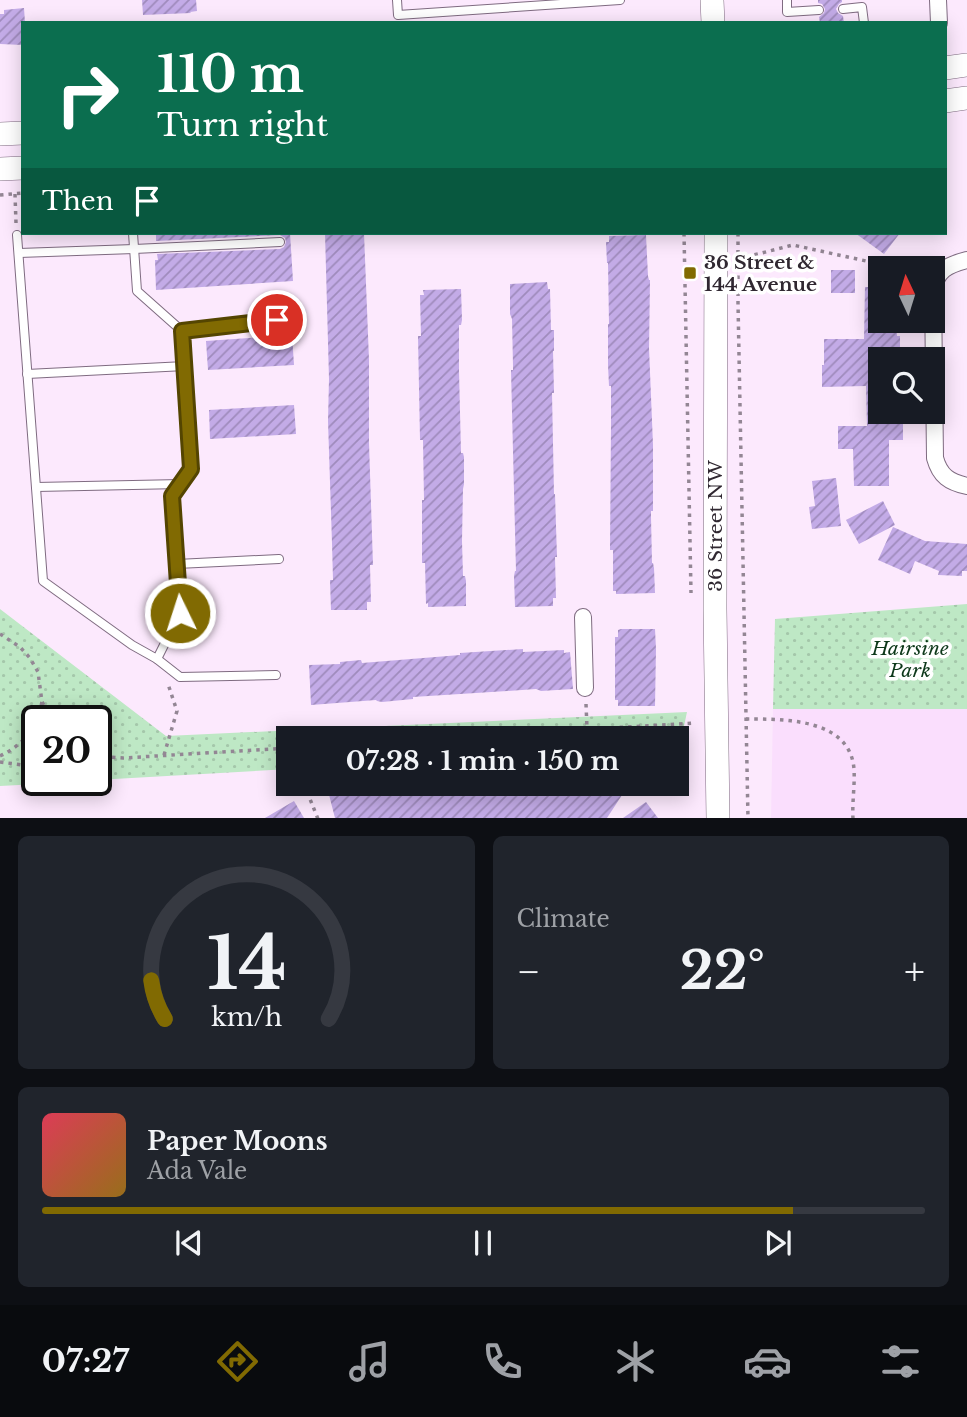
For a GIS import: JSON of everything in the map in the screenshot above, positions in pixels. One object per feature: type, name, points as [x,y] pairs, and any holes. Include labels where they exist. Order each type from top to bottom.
[{"type":"street","points":[[712,0],[713,21]]},
{"type":"street","points":[[938,0],[939,21]]},
{"type":"street","points":[[947,68],[967,65]]},
{"type":"street","points":[[947,101],[967,98]]},
{"type":"street","points":[[0,134],[21,133]]},
{"type":"street","points":[[0,169],[21,167]]},
{"type":"street","name":"36 Street NW","points":[[716,235],[715,621],[718,818]]},
{"type":"street","points":[[967,260],[955,263],[940,272],[933,291],[935,458],[945,478],[967,486]]},
{"type":"street","points":[[583,617],[585,688]]},
{"type":"lane","points":[[397,0],[398,15],[620,0]]},
{"type":"lane","points":[[787,0],[787,12],[792,21]]},
{"type":"lane","points":[[853,0],[862,7],[864,21]]},
{"type":"lane","points":[[843,9],[862,7]]},
{"type":"lane","points":[[787,12],[819,10]]},
{"type":"lane","points":[[17,235],[43,581],[180,677],[276,675]]},
{"type":"lane","points":[[133,235],[137,291],[182,331],[191,469],[172,496],[180,613],[157,659]]},
{"type":"lane","points":[[19,253],[280,242]]},
{"type":"lane","points":[[182,331],[277,320]]},
{"type":"lane","points":[[27,374],[185,366]]},
{"type":"lane","points":[[36,487],[181,484]]},
{"type":"lane","points":[[177,564],[279,559]]},
{"type":"path","points":[[0,195],[21,193]]},
{"type":"path","points":[[15,194],[17,235]]},
{"type":"path","points":[[684,235],[691,593]]},
{"type":"path","points":[[738,235],[748,818]]},
{"type":"path","points":[[738,259],[793,245],[868,261]]},
{"type":"path","points":[[0,634],[20,647],[30,658],[37,672],[42,702],[38,719],[26,738],[0,759]]},
{"type":"path","points":[[157,659],[177,711],[164,755]]},
{"type":"path","points":[[585,688],[587,726]]},
{"type":"path","points":[[746,719],[785,719],[801,722],[819,727],[842,740],[849,749],[854,768],[853,818]]},
{"type":"path","points":[[636,726],[702,722]]},
{"type":"path","points":[[112,757],[276,749]]},
{"type":"path","points":[[0,759],[21,764]]},
{"type":"path","points":[[309,796],[318,818]]},
{"type":"shaded area","points":[[773,709],[967,709],[967,818],[771,818]]},
{"type":"green space","name":"Hairsine Park","points":[[967,604],[967,709],[773,709],[775,619]]},
{"type":"green space","points":[[0,609],[166,736],[276,731],[276,770],[112,779],[112,705],[21,705],[21,785],[0,786]]},
{"type":"green space","points":[[687,712],[684,726],[383,726]]},
{"type":"building","points":[[142,0],[196,0],[197,11],[143,15]]},
{"type":"building","points":[[818,0],[842,0],[836,9],[843,16],[844,21],[820,21],[819,17],[825,9]]},
{"type":"building","points":[[24,8],[21,45],[0,44],[0,14],[4,14],[4,10]]},
{"type":"building","points":[[156,235],[280,235],[156,241]]},
{"type":"building","points":[[280,235],[290,235],[293,281],[156,290],[157,254],[280,249],[284,247],[285,238]]},
{"type":"building","points":[[325,235],[364,235],[373,565],[370,565],[371,602],[367,602],[367,610],[331,610],[330,580],[333,580]]},
{"type":"building","points":[[646,235],[650,280],[649,348],[653,445],[651,517],[655,593],[616,594],[616,591],[613,591],[613,550],[610,550],[611,386],[608,365],[606,242],[609,242],[609,236]]},
{"type":"building","points":[[858,235],[898,235],[884,254]]},
{"type":"building","points":[[831,270],[855,270],[855,293],[831,293]]},
{"type":"building","points":[[547,282],[550,289],[551,330],[554,330],[552,393],[556,598],[553,598],[553,606],[515,607],[510,284]]},
{"type":"building","points":[[865,287],[868,287],[868,333],[897,333],[900,336],[900,347],[868,347],[868,424],[903,424],[903,440],[889,440],[889,486],[854,486],[853,449],[838,449],[838,426],[867,426],[866,386],[822,387],[824,339],[864,339]]},
{"type":"building","points":[[461,289],[459,371],[461,453],[464,457],[462,541],[466,606],[428,607],[425,563],[422,563],[424,500],[423,440],[420,440],[420,295],[424,295],[423,290]]},
{"type":"building","points":[[292,335],[294,365],[208,370],[206,341]]},
{"type":"building","points":[[294,405],[296,434],[210,439],[209,410]]},
{"type":"building","points":[[836,478],[841,526],[812,529],[809,507],[815,506],[812,481]]},
{"type":"building","points":[[883,501],[895,525],[859,544],[846,520]]},
{"type":"building","points":[[893,527],[925,541],[967,544],[967,571],[962,571],[962,576],[938,575],[939,571],[915,561],[910,574],[878,560]]},
{"type":"building","points":[[655,629],[655,706],[618,706],[618,700],[615,700],[615,637],[618,637],[618,630]]},
{"type":"building","points":[[523,649],[523,652],[570,652],[573,689],[536,689],[311,705],[309,665]]},
{"type":"building","points":[[329,796],[621,796],[607,818],[335,818]]},
{"type":"building","points":[[294,801],[304,818],[265,818]]},
{"type":"building","points":[[646,802],[658,818],[623,818]]},
{"type":"place","name":"36 Street & 144 Avenue","points":[[690,273]]},
{"type":"route","points":[[180,613],[172,496],[191,469],[182,331],[277,320]]}]
